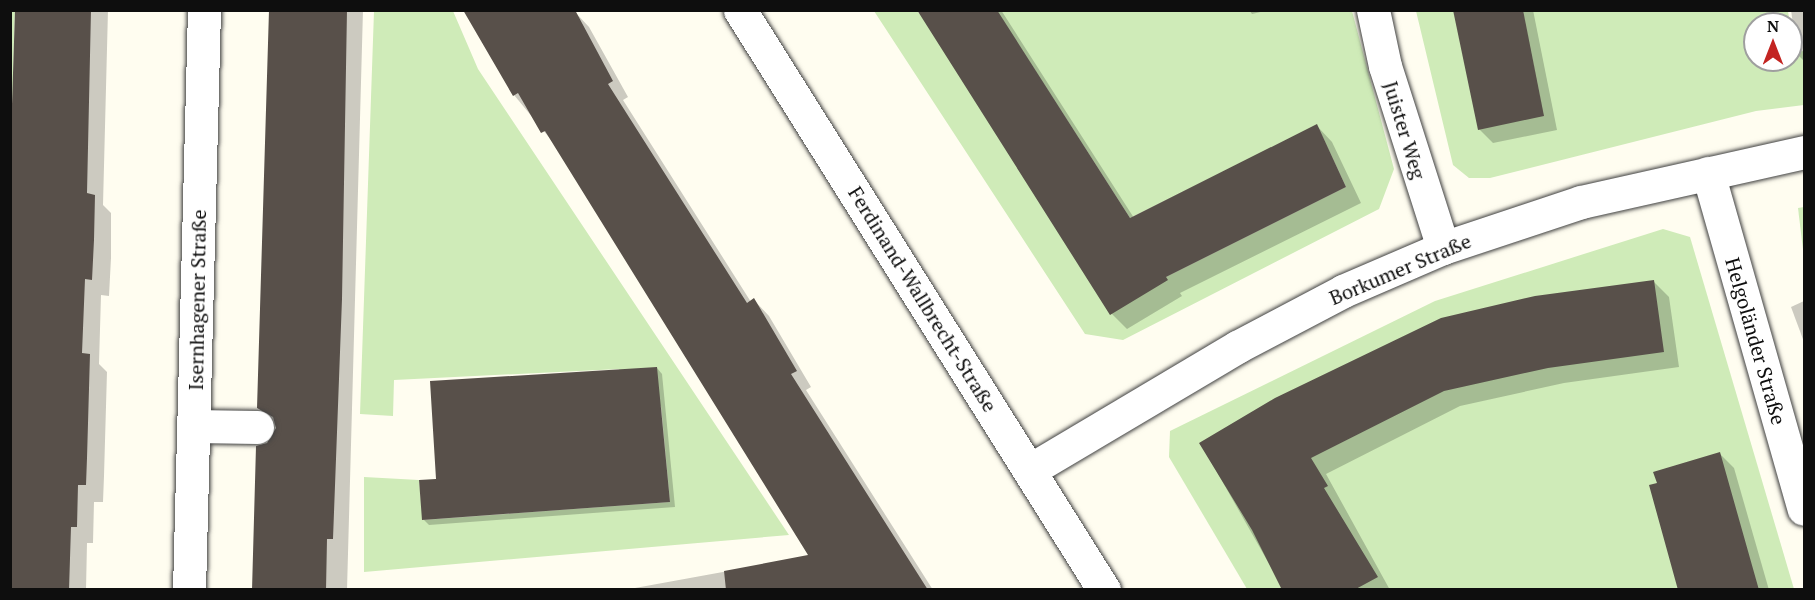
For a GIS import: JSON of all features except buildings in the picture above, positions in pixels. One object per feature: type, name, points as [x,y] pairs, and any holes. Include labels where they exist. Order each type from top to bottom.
[{"type":"street","name":"Isernhagener Straße","points":[[189,590],[204,10]]},
{"type":"street","name":"Ferdinand-Wallbrecht-Straße","points":[[740,10],[1104,590]]},
{"type":"street","name":"Juister Weg","points":[[1373,10],[1385,66],[1443,248]]},
{"type":"street","name":"Borkumer Straße","points":[[1030,470],[1113,418],[1248,342],[1343,291],[1443,248],[1581,202],[1804,152]]},
{"type":"street","name":"Helgoländer Straße","points":[[1708,172],[1804,509]]},
{"type":"street","points":[[194,426],[257,427]]},
{"type":"green space","points":[[15,10],[14,40],[11,167],[10,11]]},
{"type":"green space","points":[[374,11],[453,11],[478,69],[789,535],[364,572],[364,477],[419,480],[423,520],[670,502],[661,406],[639,408],[619,369],[394,380],[393,416],[360,414]]},
{"type":"green space","points":[[874,11],[917,11],[1166,277],[1346,187],[1317,125],[1130,218],[997,11],[1352,11],[1394,169],[1379,209],[1123,340],[1085,334]]},
{"type":"green space","points":[[1416,11],[1788,11],[1743,12],[1743,72],[1803,72],[1804,51],[1804,105],[1756,111],[1490,178],[1469,178],[1453,165]]},
{"type":"green space","points":[[1804,207],[1804,258],[1798,208]]},
{"type":"green space","points":[[1663,229],[1690,237],[1794,589],[1247,589],[1169,457],[1170,431],[1435,301]]}]
